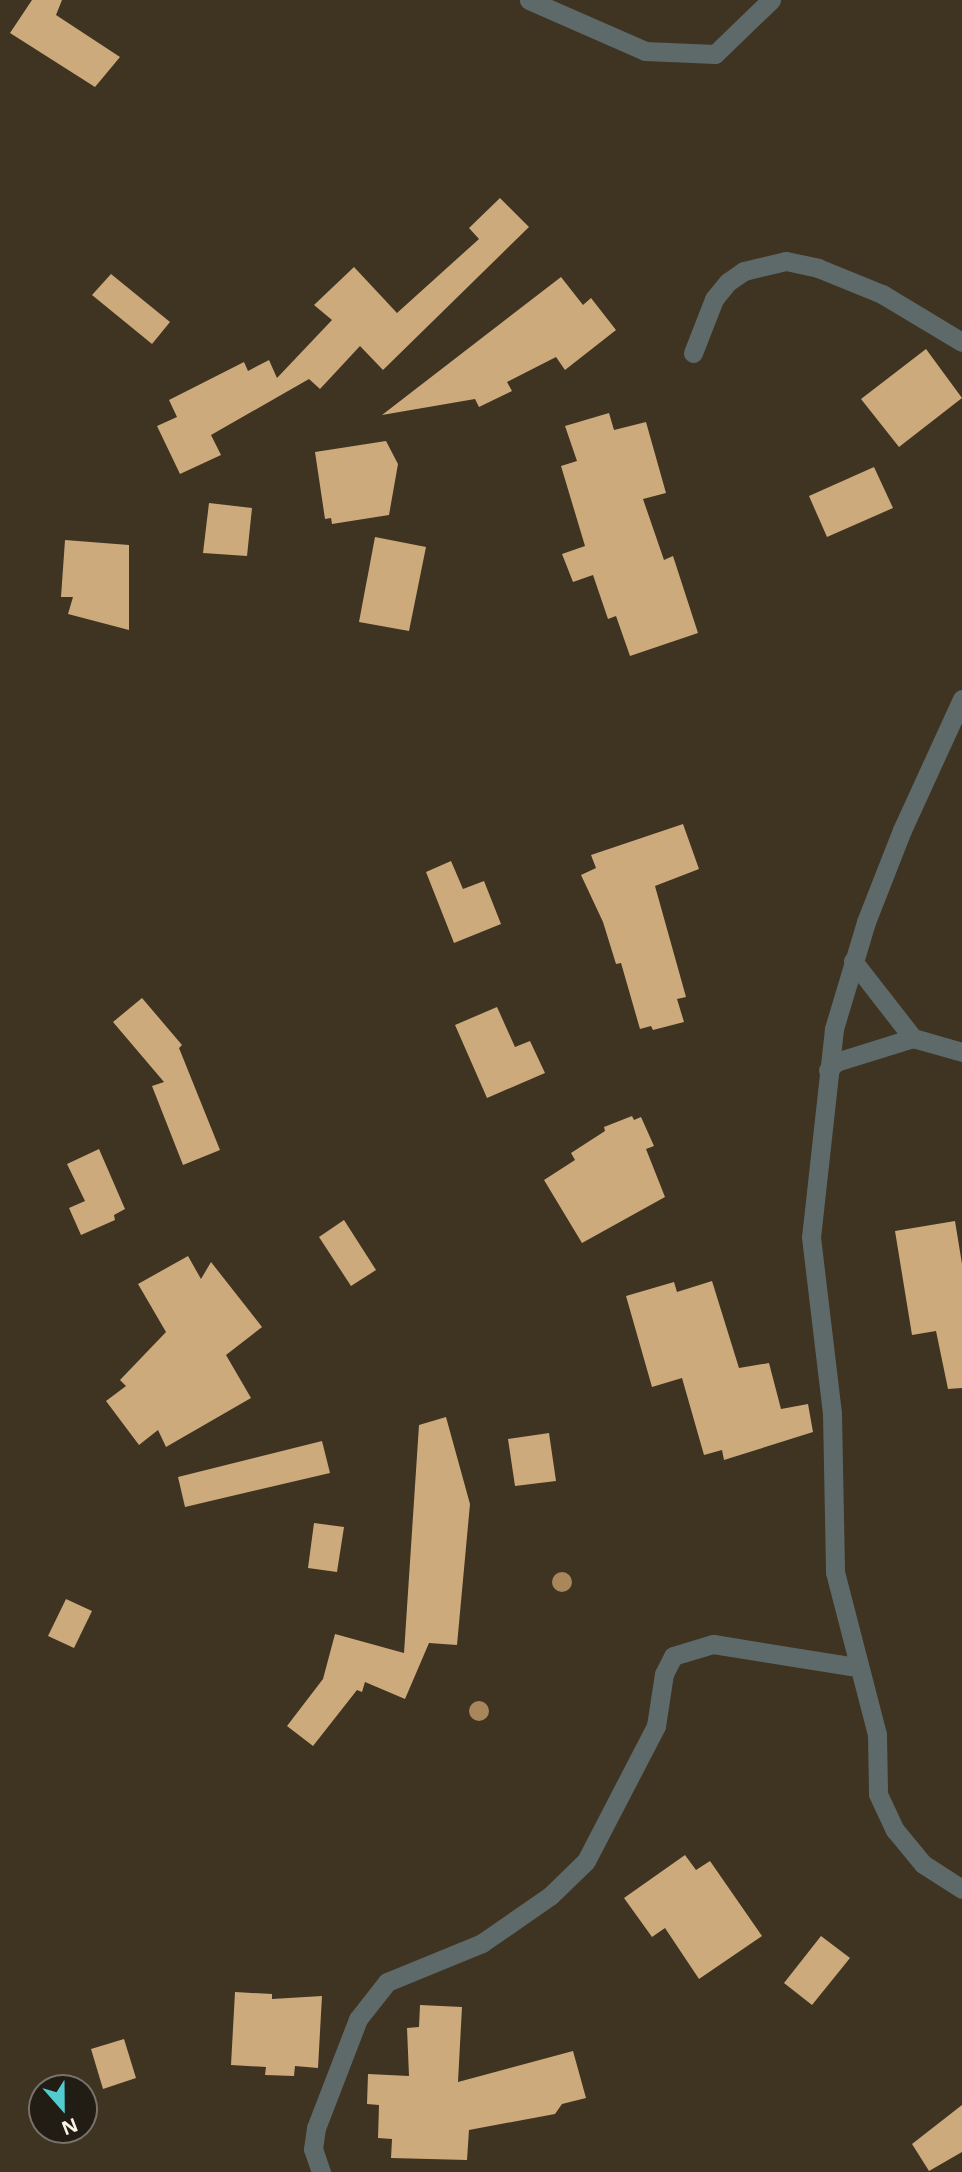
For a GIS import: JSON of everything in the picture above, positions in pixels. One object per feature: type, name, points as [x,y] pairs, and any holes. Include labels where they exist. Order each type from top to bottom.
[{"type":"street","points":[[529,0],[645,51],[715,54],[771,0]]},
{"type":"street","points":[[693,353],[714,299],[728,282],[744,271],[786,261],[818,268],[882,294],[962,342]]},
{"type":"street","points":[[962,699],[932,755],[853,961],[834,1029],[811,1237],[832,1413],[835,1572],[857,1667],[877,1734],[878,1794],[889,1818],[923,1864],[962,1889]]},
{"type":"street","points":[[853,961],[913,1038]]},
{"type":"street","points":[[828,1070],[836,1062],[913,1038],[962,1052]]},
{"type":"street","points":[[321,2172],[313,2149],[316,2128],[358,2020],[387,1982],[482,1943],[550,1896],[586,1861],[656,1726],[664,1674],[673,1656],[713,1644],[857,1667]]},
{"type":"building","points":[[32,0],[62,0],[56,15],[120,57],[95,87],[10,33]]},
{"type":"building","points":[[500,198],[529,227],[383,370],[360,346],[320,389],[309,379],[211,435],[221,455],[180,474],[157,426],[177,417],[169,400],[244,362],[248,371],[269,360],[277,378],[332,320],[314,305],[354,267],[397,313],[479,239],[469,228]]},
{"type":"building","points":[[111,274],[170,322],[152,344],[92,295]]},
{"type":"building","points":[[561,277],[583,305],[591,298],[616,330],[565,370],[556,357],[507,382],[512,391],[479,407],[475,399],[382,415]]},
{"type":"building","points":[[926,349],[962,398],[899,447],[861,399]]},
{"type":"building","points":[[609,413],[614,430],[646,422],[666,493],[643,499],[664,560],[673,556],[698,633],[630,656],[616,616],[608,619],[593,575],[573,582],[562,554],[585,546],[561,466],[577,461],[565,426]]},
{"type":"building","points":[[386,441],[398,464],[389,515],[332,524],[331,518],[325,519],[315,452]]},
{"type":"building","points":[[874,467],[893,508],[827,537],[809,496]]},
{"type":"building","points":[[209,503],[252,508],[247,556],[203,553]]},
{"type":"building","points":[[375,537],[426,547],[409,631],[359,622]]},
{"type":"building","points":[[65,540],[129,545],[129,630],[68,614],[73,597],[61,597]]},
{"type":"building","points":[[683,824],[699,869],[655,886],[686,997],[677,999],[684,1022],[653,1030],[651,1026],[640,1029],[621,963],[616,964],[603,922],[581,875],[596,868],[591,855]]},
{"type":"building","points":[[451,861],[463,889],[484,881],[501,924],[454,943],[426,872]]},
{"type":"building","points":[[142,998],[182,1045],[179,1048],[220,1150],[183,1165],[152,1086],[164,1082],[113,1022]]},
{"type":"building","points":[[497,1007],[515,1047],[530,1041],[545,1073],[487,1098],[455,1025]]},
{"type":"building","points":[[632,1116],[634,1120],[641,1117],[654,1146],[646,1149],[665,1197],[582,1243],[544,1180],[575,1160],[571,1153],[605,1131],[604,1127]]},
{"type":"building","points":[[99,1149],[125,1209],[114,1215],[115,1220],[81,1235],[69,1208],[85,1201],[67,1164]]},
{"type":"building","points":[[344,1220],[376,1270],[351,1286],[319,1237]]},
{"type":"building","points":[[955,1221],[962,1264],[962,1388],[948,1389],[936,1331],[912,1335],[895,1231]]},
{"type":"building","points":[[188,1256],[201,1279],[211,1262],[262,1327],[226,1355],[251,1398],[166,1447],[158,1430],[139,1445],[106,1401],[126,1386],[120,1380],[166,1332],[138,1284]]},
{"type":"building","points":[[712,1281],[739,1368],[769,1363],[781,1409],[808,1404],[813,1432],[724,1460],[722,1450],[704,1455],[682,1378],[652,1387],[626,1296],[674,1282],[677,1292]]},
{"type":"building","points":[[446,1417],[470,1504],[457,1645],[429,1643],[405,1699],[365,1682],[362,1692],[357,1690],[313,1746],[287,1726],[323,1679],[335,1634],[404,1653],[419,1425]]},
{"type":"building","points":[[549,1433],[556,1481],[515,1486],[508,1439]]},
{"type":"building","points":[[322,1441],[330,1473],[185,1507],[178,1477]]},
{"type":"building","points":[[314,1523],[344,1527],[337,1572],[308,1568]]},
{"type":"building","points":[[66,1599],[92,1611],[74,1648],[48,1636]]},
{"type":"building","points":[[685,1855],[696,1870],[710,1861],[762,1936],[699,1979],[665,1928],[652,1937],[624,1898]]},
{"type":"building","points":[[821,1936],[850,1958],[812,2005],[784,1983]]},
{"type":"building","points":[[235,1992],[272,1994],[272,1999],[322,1996],[318,2068],[295,2066],[294,2076],[265,2075],[266,2067],[231,2065]]},
{"type":"building","points":[[420,2005],[462,2007],[458,2082],[573,2051],[586,2098],[562,2104],[555,2114],[469,2130],[467,2160],[391,2158],[392,2139],[378,2138],[379,2105],[367,2104],[368,2074],[409,2076],[407,2028],[419,2027]]},
{"type":"building","points":[[124,2039],[136,2078],[103,2089],[91,2049]]},
{"type":"building","points":[[962,2105],[962,2152],[929,2171],[912,2144]]}]
